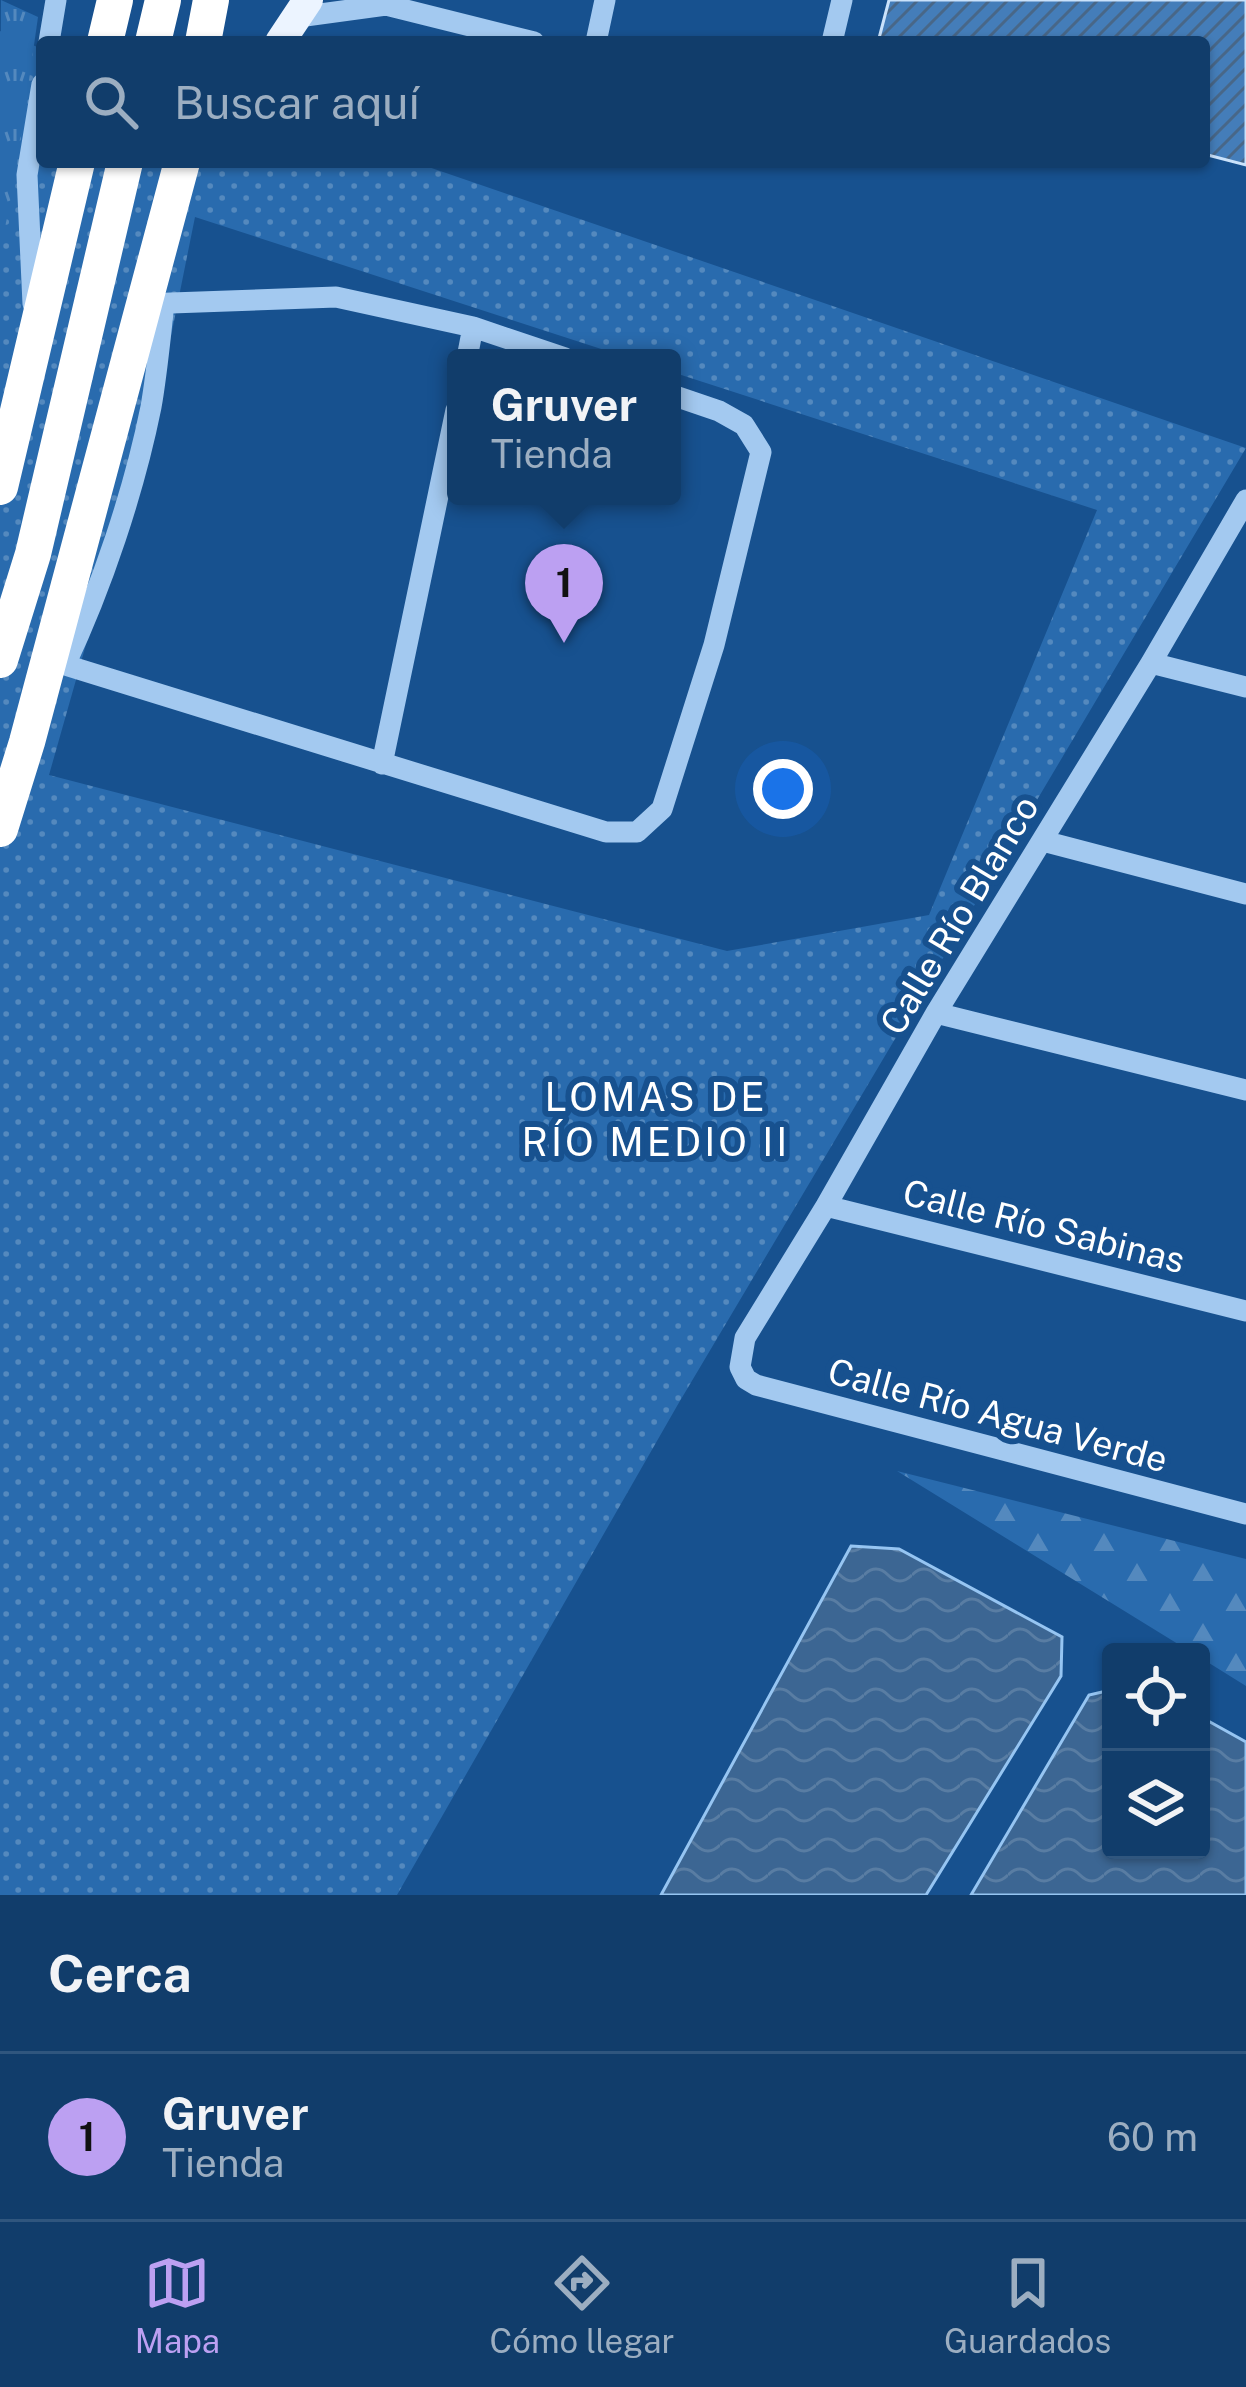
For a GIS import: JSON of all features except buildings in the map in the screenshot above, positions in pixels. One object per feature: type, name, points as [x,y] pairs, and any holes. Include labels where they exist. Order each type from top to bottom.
[{"type":"highway","points":[[107,36],[116,0]]},
{"type":"highway","points":[[154,36],[163,0]]},
{"type":"highway","points":[[204,36],[211,0]]},
{"type":"highway","points":[[0,487],[76,168]]},
{"type":"highway","points":[[0,661],[33,554],[124,168]]},
{"type":"highway","points":[[0,829],[57,663],[154,304],[184,168]]},
{"type":"street","points":[[50,36],[56,0]]},
{"type":"street","points":[[597,36],[605,0]]},
{"type":"street","points":[[833,36],[842,0]]},
{"type":"street","points":[[296,20],[387,2],[512,36]]},
{"type":"street","points":[[35,338],[27,175],[36,120]]},
{"type":"street","points":[[154,304],[336,297],[473,327],[538,349]]},
{"type":"street","points":[[469,349],[473,327]]},
{"type":"street","points":[[57,663],[606,832],[637,832],[662,809],[714,645],[761,452],[744,425],[681,397]]},
{"type":"street","points":[[382,764],[447,453]]},
{"type":"street","name":"Calle Río Blanco","points":[[740,1367],[745,1338],[1246,500]]},
{"type":"street","points":[[1151,664],[1246,687]]},
{"type":"street","points":[[1042,841],[1246,894]]},
{"type":"street","points":[[936,1013],[1246,1090]]},
{"type":"street","name":"Calle Río Sabinas","points":[[826,1206],[1246,1311]]},
{"type":"street","name":"Calle Río Agua Verde","points":[[740,1367],[756,1385],[1246,1514]]},
{"type":"green space","points":[[1,0],[38,17],[0,252]]},
{"type":"green space","points":[[0,31],[36,46],[36,168],[431,168],[1246,448],[677,1406],[397,1895],[0,1895]],"holes":[[[195,217],[601,349],[681,349],[681,375],[1097,510],[929,915],[727,951],[49,775],[165,366]]]},
{"type":"green space","points":[[897,1471],[1246,1559],[1246,1686],[1210,1664],[1210,1643],[1176,1643]]},
{"type":"water","points":[[851,1546],[899,1549],[1062,1637],[1061,1676],[926,1895],[661,1895]]},
{"type":"water","points":[[1102,1692],[1102,1859],[1210,1859],[1210,1722],[1246,1742],[1246,1895],[971,1895],[1089,1695]]},
{"type":"place","name":"Gruver","points":[[564,643]]},
{"type":"district","name":"LOMAS DE RÍO MEDIO II","points":[[656,1120]]}]
